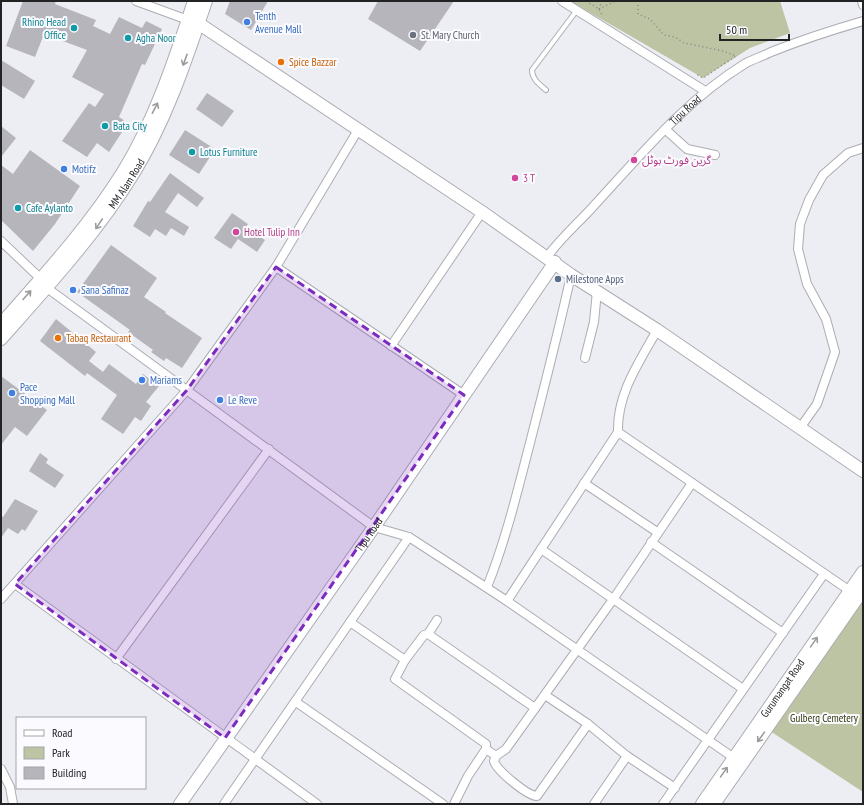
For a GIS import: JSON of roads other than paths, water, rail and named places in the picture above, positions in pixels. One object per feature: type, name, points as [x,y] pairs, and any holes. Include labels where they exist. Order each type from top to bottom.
[{"type":"street","points":[[136,1],[193,22],[482,212],[597,292],[657,330],[863,471]]},
{"type":"street","name":"MM Alam Road","points":[[1,324],[94,232],[134,173],[168,105],[193,22],[194,1]]},
{"type":"street","name":"MM Alam Road","points":[[193,22],[206,1]]},
{"type":"street","points":[[562,1],[705,91]]},
{"type":"street","points":[[862,1],[863,5]]},
{"type":"street","name":"Tipu Road","points":[[180,804],[374,527],[464,394],[551,259],[557,243],[590,210],[665,129],[705,91],[748,62],[799,41],[863,20]]},
{"type":"street","points":[[665,129],[687,149],[715,155]]},
{"type":"street","points":[[1,599],[187,390],[276,267],[358,130]]},
{"type":"street","points":[[800,428],[817,404],[834,352],[826,319],[807,284],[798,249],[800,224],[809,200],[823,175],[848,154],[863,148]]},
{"type":"street","points":[[391,346],[482,212]]},
{"type":"street","points":[[1,241],[44,283],[374,527],[409,537],[487,587],[734,758]]},
{"type":"street","points":[[276,267],[464,394]]},
{"type":"street","points":[[487,587],[496,564],[512,512],[557,341],[571,274]]},
{"type":"street","name":"MM Alam Road","points":[[1,339],[44,283]]},
{"type":"street","points":[[585,358],[594,322],[597,292]]},
{"type":"street","points":[[507,601],[618,432],[617,416],[622,396],[657,330]]},
{"type":"street","points":[[618,432],[850,591]]},
{"type":"street","points":[[116,659],[269,449]]},
{"type":"street","points":[[584,483],[657,532]]},
{"type":"street","points":[[588,724],[538,796],[534,796],[525,790],[499,770],[494,761],[496,756],[506,749],[578,650],[657,532],[692,483]]},
{"type":"street","points":[[224,804],[409,537]]},
{"type":"street","points":[[651,542],[783,633]]},
{"type":"street","points":[[541,549],[614,598],[743,689]]},
{"type":"street","name":"Gurumangat Road","points":[[702,804],[863,572]]},
{"type":"street","points":[[663,804],[824,574]]},
{"type":"street","points":[[15,584],[255,760],[307,801],[317,804]]},
{"type":"street","name":"Gurumangat Road","points":[[714,804],[863,590]]},
{"type":"street","points":[[437,620],[428,634],[421,638],[405,660],[395,679],[486,744],[486,749],[468,776],[454,804]]},
{"type":"street","points":[[350,622],[405,660]]},
{"type":"street","points":[[428,634],[535,708]]},
{"type":"street","points":[[545,695],[588,724],[627,756],[675,788]]},
{"type":"street","points":[[296,702],[443,804]]},
{"type":"street","points":[[486,749],[496,756]]},
{"type":"street","points":[[594,804],[627,756]]},
{"type":"street","points":[[1,768],[10,786],[13,804]]},
{"type":"lane","points":[[546,90],[534,79],[532,70],[578,10]]},
{"type":"place","name":"Tenth Avenue Mall","points":[[247,22]]},
{"type":"place","name":"Rhino Head Office","points":[[74,28]]},
{"type":"place","name":"St. Mary Church","points":[[413,35]]},
{"type":"place","name":"Agha Noor","points":[[128,38]]},
{"type":"place","name":"Spice Bazzar","points":[[281,62]]},
{"type":"place","name":"Bata City","points":[[105,126]]},
{"type":"place","name":"Lotus Furniture","points":[[192,152]]},
{"type":"place","name":"گرین فورٹ ہوٹل","points":[[634,160]]},
{"type":"place","name":"Motifz","points":[[64,169]]},
{"type":"place","name":"3 T","points":[[515,178]]},
{"type":"place","name":"Cafe Aylanto","points":[[18,208]]},
{"type":"place","name":"Hotel Tulip Inn","points":[[236,232]]},
{"type":"place","name":"Milestone Apps","points":[[558,279]]},
{"type":"place","name":"Sana Safinaz","points":[[73,290]]},
{"type":"place","name":"Tabaq Restaurant","points":[[58,338]]},
{"type":"place","name":"Mariams","points":[[142,380]]},
{"type":"place","name":"Pace Shopping Mall","points":[[12,393]]},
{"type":"place","name":"Le Reve","points":[[220,400]]},
{"type":"park label","name":"Gulberg Cemetery","points":[[824,718]]}]
